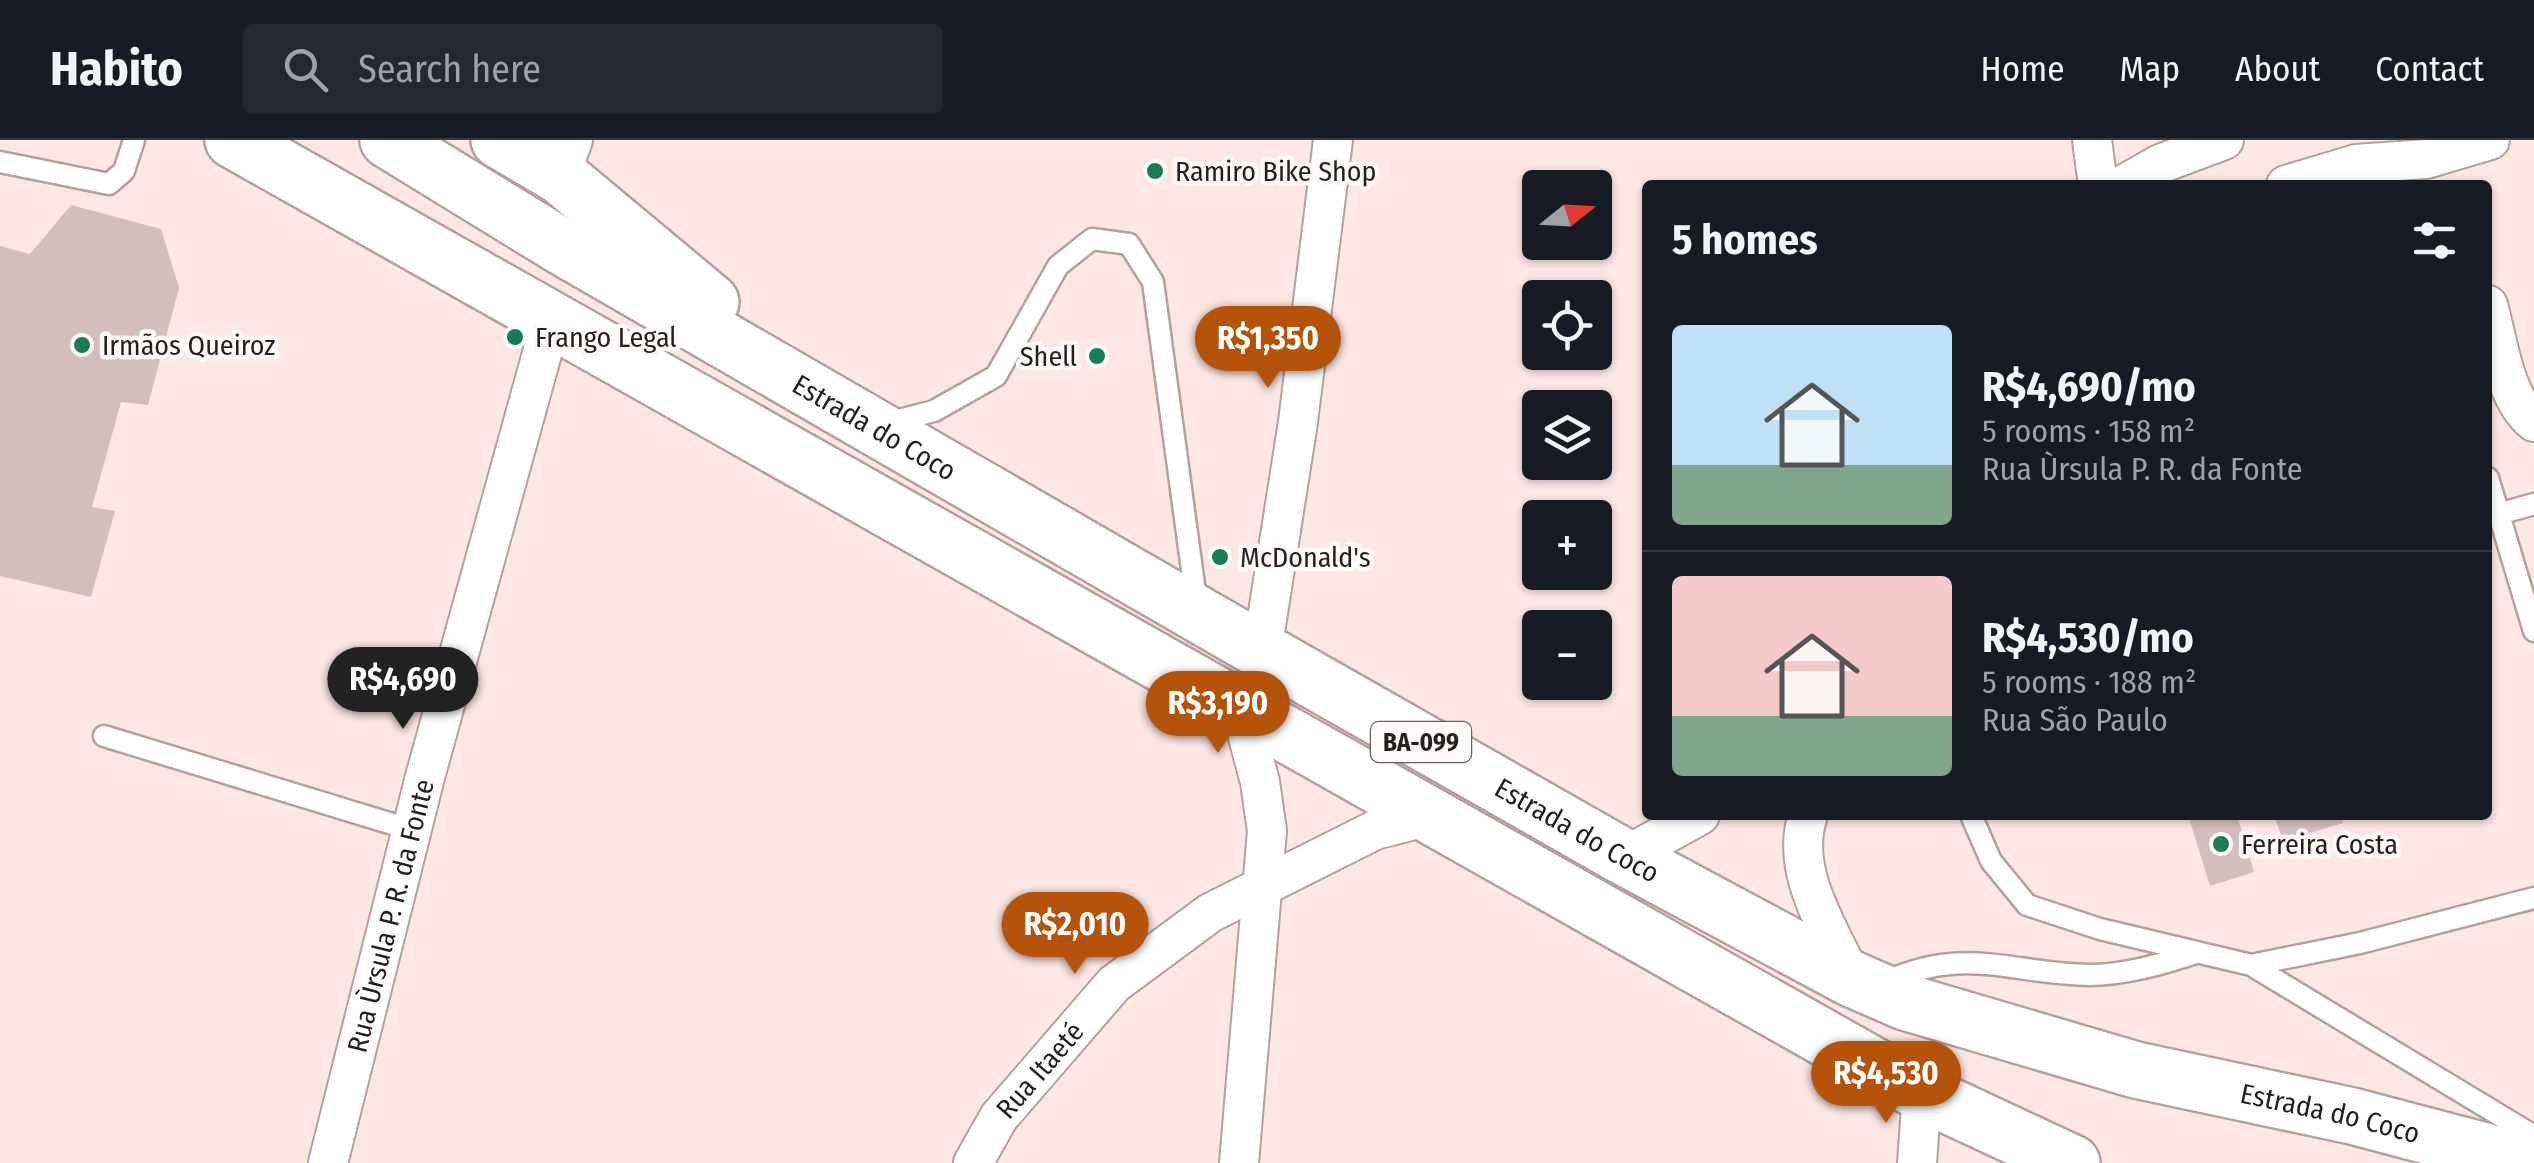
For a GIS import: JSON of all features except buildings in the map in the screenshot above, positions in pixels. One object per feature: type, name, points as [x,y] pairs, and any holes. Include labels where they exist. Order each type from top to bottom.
[{"type":"highway","name":"BA-099","points":[[233,140],[1922,1093],[2072,1163]]},
{"type":"highway","name":"Estrada do Coco","points":[[388,140],[564,248],[1624,858],[1863,983],[1906,1002],[2136,1070],[2352,1116],[2530,1163]]},
{"type":"highway","points":[[499,140],[566,158],[812,388]]},
{"type":"street","points":[[1262,651],[1298,422],[1333,140]]},
{"type":"street","points":[[2092,140],[2097,180]]},
{"type":"street","points":[[2147,180],[2224,140]]},
{"type":"street","points":[[2303,180],[2356,164],[2446,160],[2490,140]]},
{"type":"street","points":[[2492,320],[2510,385],[2525,414],[2534,422]]},
{"type":"street","name":"Rua Ùrsula P. R. da Fonte","points":[[328,1163],[412,830],[552,321]]},
{"type":"street","points":[[1240,1163],[1266,887],[1267,831],[1260,782],[1241,712]]},
{"type":"street","name":"Rua Itaeté","points":[[973,1163],[999,1117],[1114,984],[1210,914],[1375,830],[1430,816]]},
{"type":"street","points":[[1624,858],[1691,820]]},
{"type":"street","points":[[1806,820],[1799,841],[1805,871],[1863,983]]},
{"type":"street","points":[[1917,1163],[1922,1093]]},
{"type":"lane","points":[[0,162],[108,184],[124,171],[134,140]]},
{"type":"lane","points":[[876,425],[934,411],[973,394],[996,376],[1058,266],[1092,238],[1129,244],[1153,282],[1198,614]]},
{"type":"lane","points":[[2492,488],[2534,632]]},
{"type":"lane","points":[[2502,513],[2534,504]]},
{"type":"lane","points":[[104,736],[412,830]]},
{"type":"lane","points":[[1973,820],[1992,862],[2027,905],[2100,929],[2251,965],[2534,1136]]},
{"type":"lane","points":[[2251,965],[2360,943],[2534,898]]},
{"type":"lane","points":[[1863,983],[1920,966],[1962,960],[2091,975],[2154,966],[2198,952]]},
{"type":"place","name":"Ramiro Bike Shop","points":[[1155,171]]},
{"type":"place","name":"Frango Legal","points":[[515,337]]},
{"type":"place","name":"Irmãos Queiroz","points":[[82,345]]},
{"type":"place","name":"Shell","points":[[1097,356]]},
{"type":"place","name":"McDonald's","points":[[1220,557]]},
{"type":"place","name":"Ferreira Costa","points":[[2221,844]]}]
